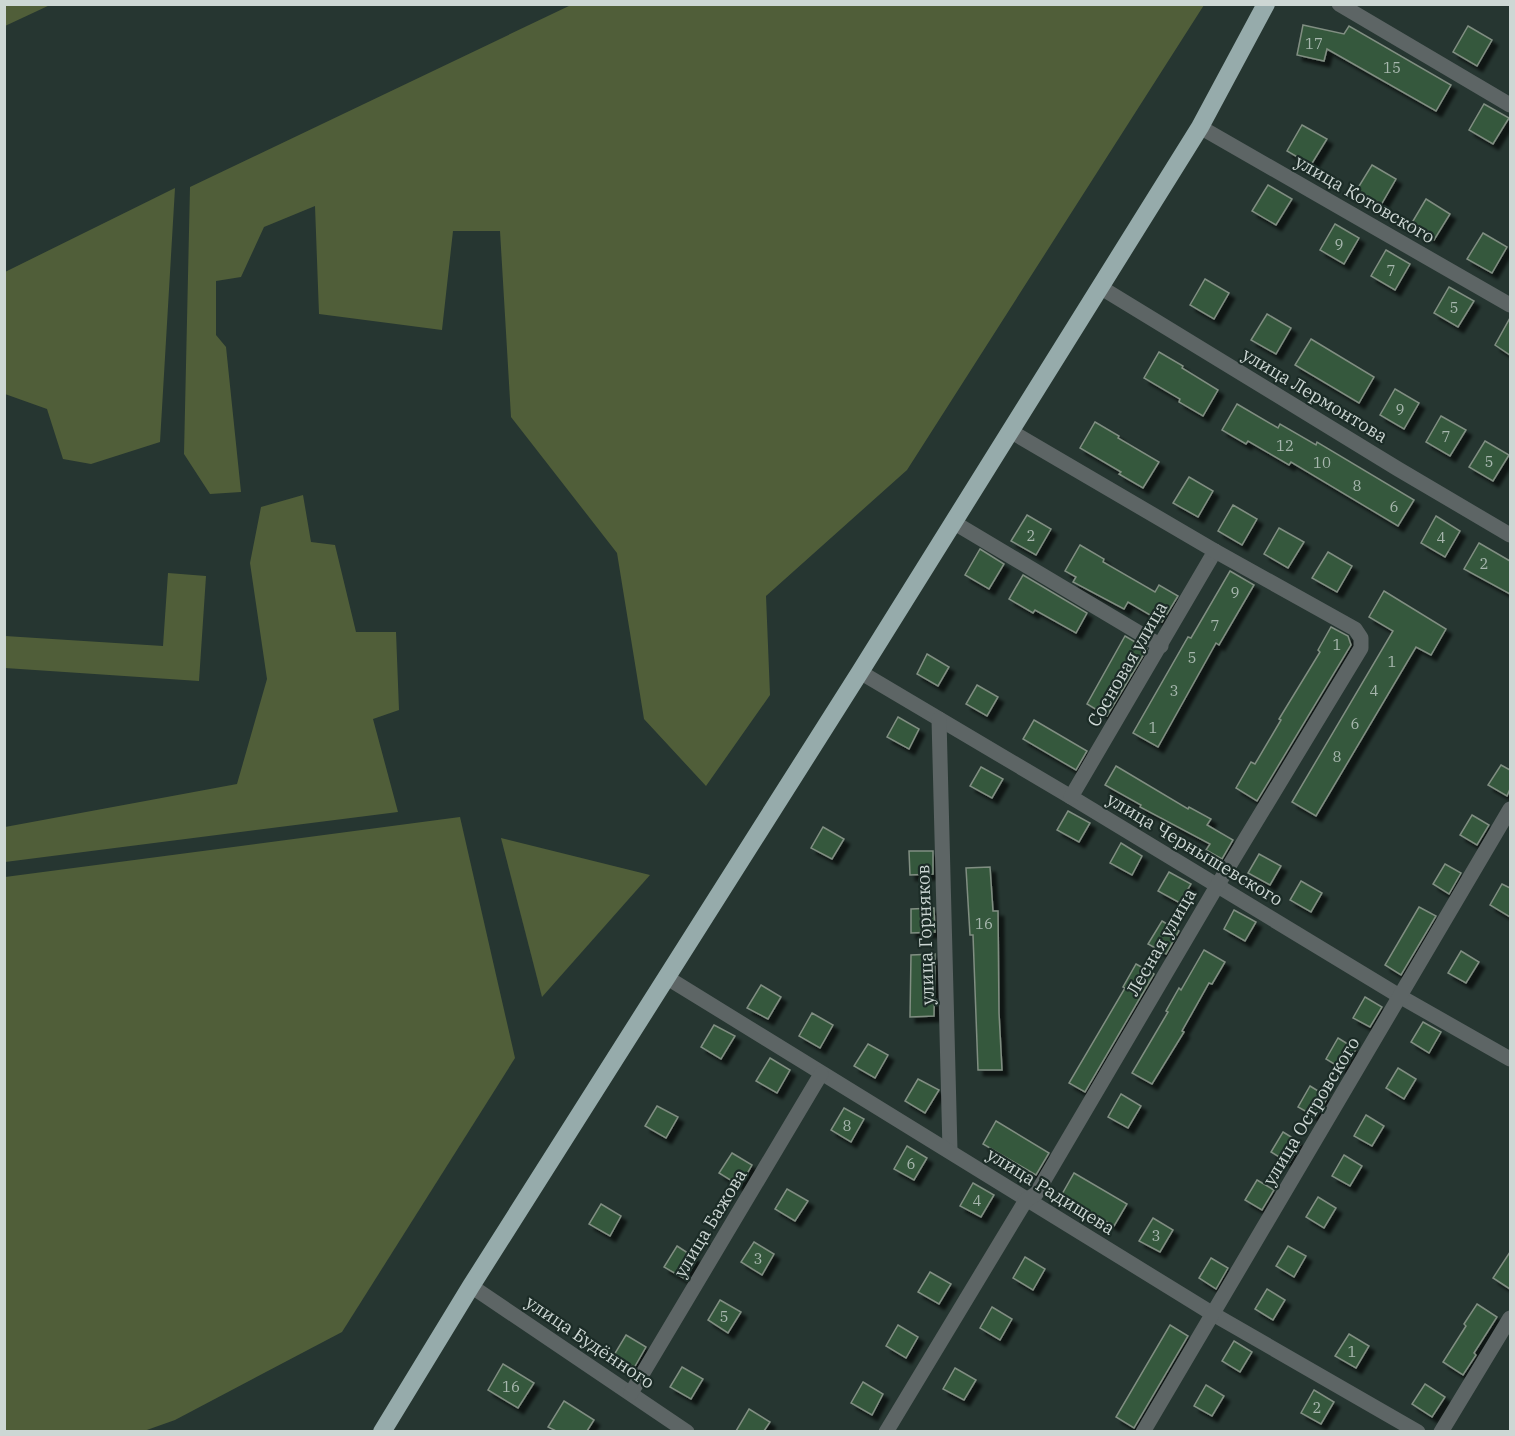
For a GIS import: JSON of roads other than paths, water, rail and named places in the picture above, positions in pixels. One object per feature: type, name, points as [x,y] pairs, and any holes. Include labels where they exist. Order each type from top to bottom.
[{"type":"highway","points":[[382,1431],[1200,127],[1266,4]]},
{"type":"street","points":[[1339,4],[1510,105]]},
{"type":"street","name":"улица Котовского","points":[[1200,127],[1510,305]]},
{"type":"street","name":"улица Лермонтова","points":[[1100,288],[1510,535]]},
{"type":"street","points":[[1010,431],[1215,551]]},
{"type":"street","points":[[953,522],[1161,646]]},
{"type":"street","name":"Лесная улица","points":[[1026,1200],[1036,1194],[1217,886],[1361,648],[1362,638],[1355,629],[1215,551]]},
{"type":"street","name":"Сосновая улица","points":[[1071,796],[1215,551]]},
{"type":"street","name":"улица Чернышевского","points":[[860,672],[1071,796],[1401,997],[1510,1059]]},
{"type":"street","name":"улица Горняков","points":[[939,719],[950,1150]]},
{"type":"street","name":"улица Островского","points":[[1143,1431],[1510,810]]},
{"type":"street","name":"улица Радищева","points":[[666,977],[1213,1314],[1418,1431]]},
{"type":"street","name":"улица Бажова","points":[[631,1393],[821,1074]]},
{"type":"street","points":[[886,1431],[1026,1200]]},
{"type":"street","name":"улица Будённого","points":[[471,1286],[687,1431]]},
{"type":"street","points":[[1441,1431],[1510,1318]]}]
